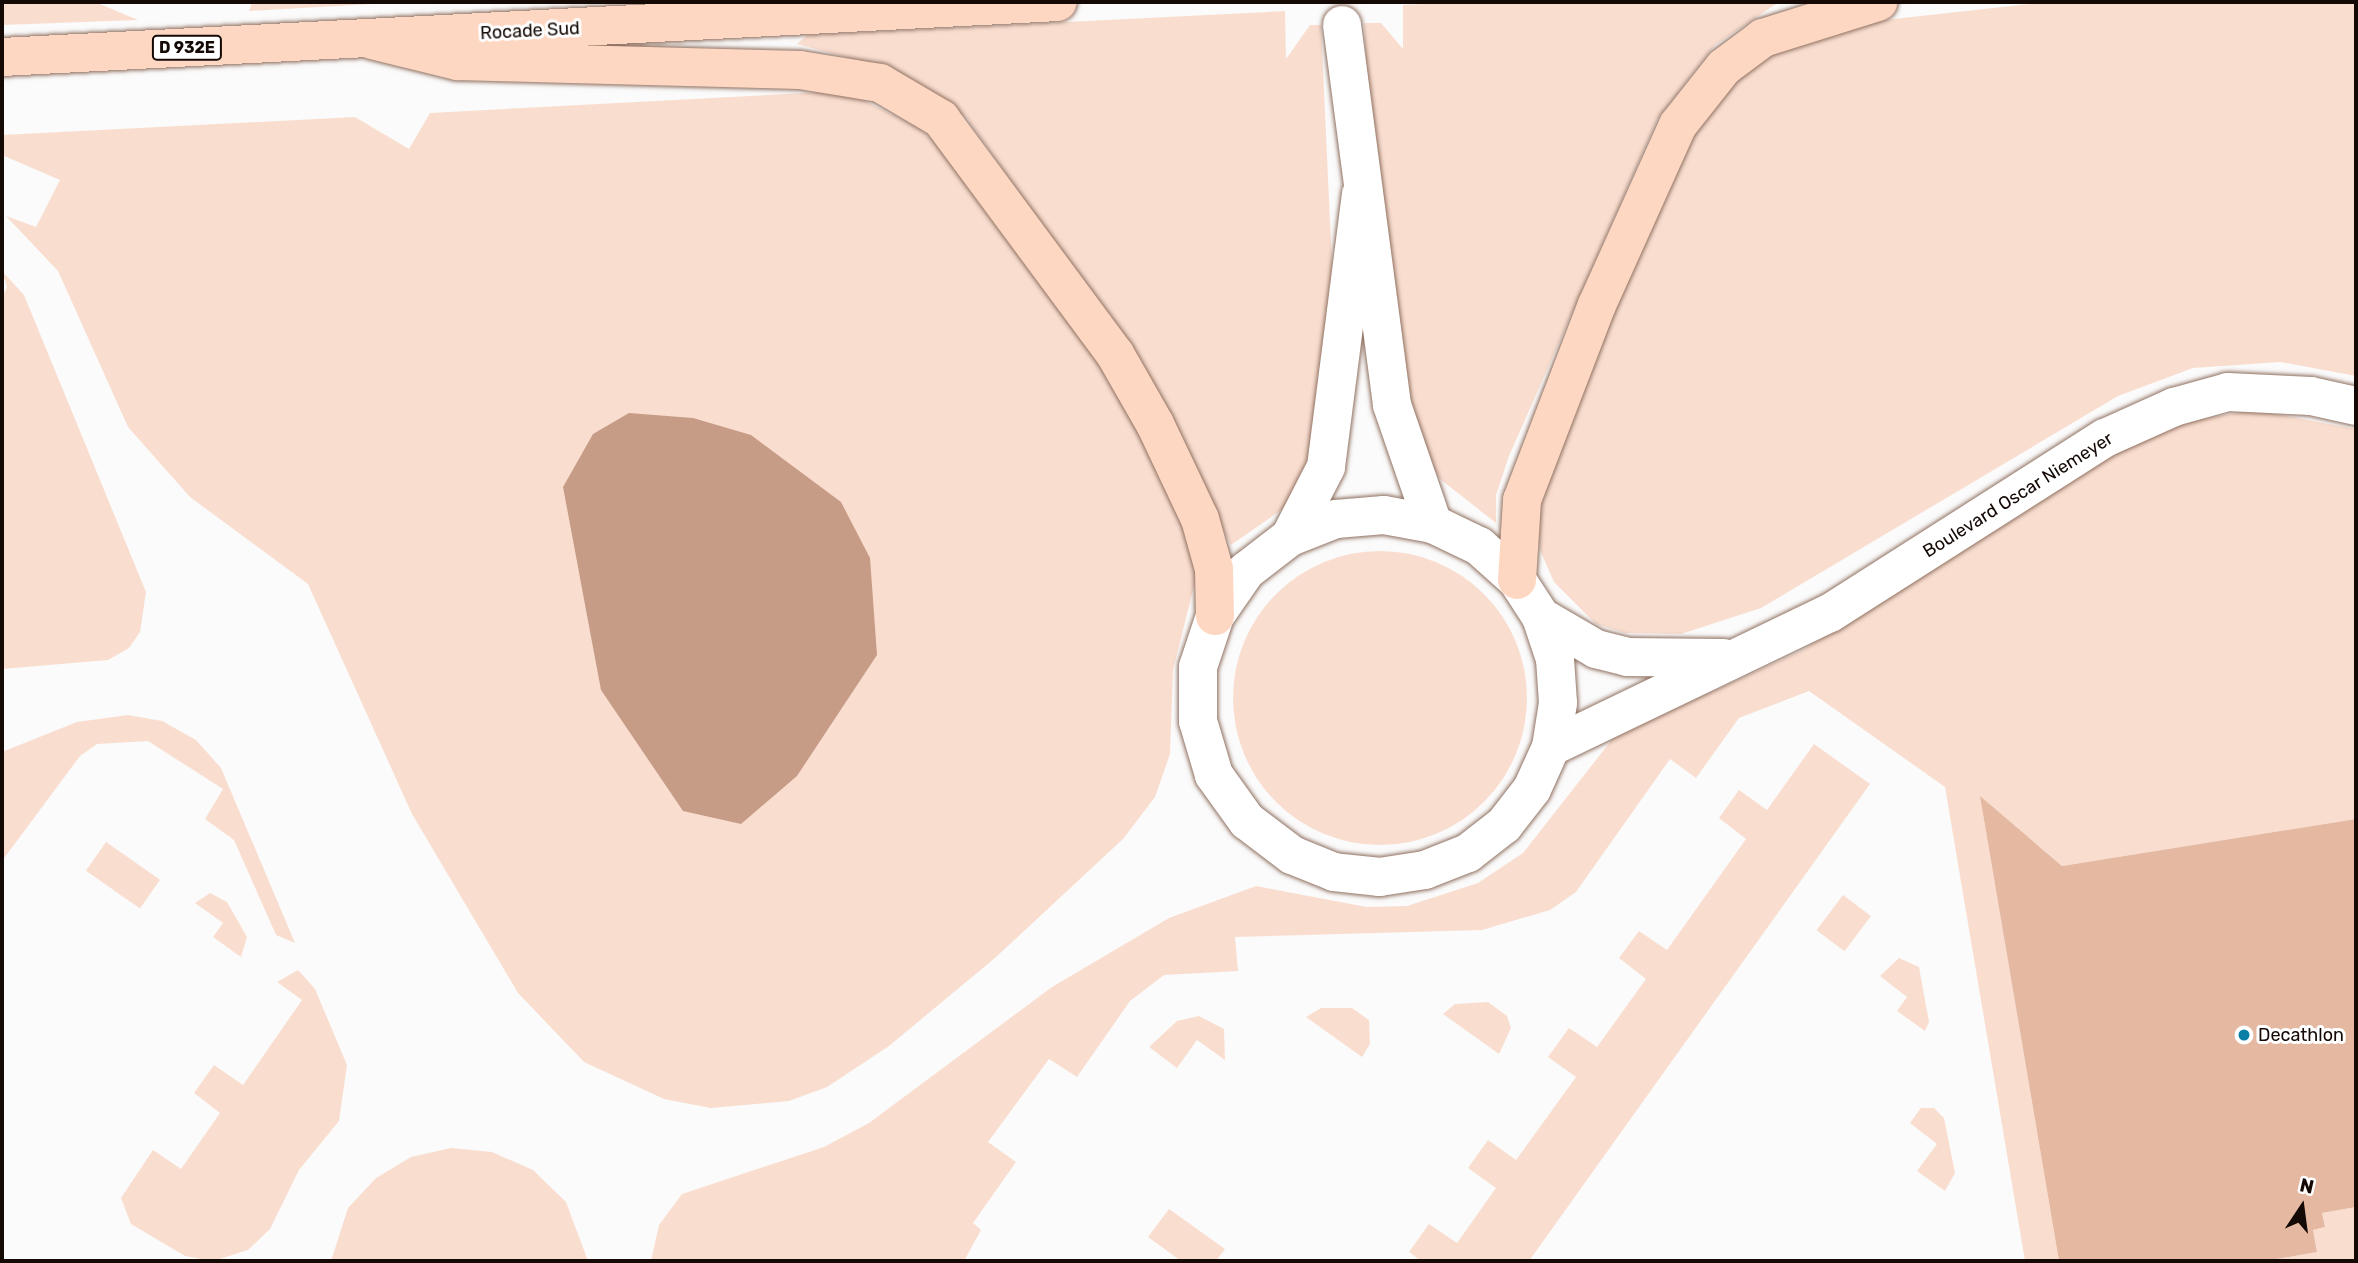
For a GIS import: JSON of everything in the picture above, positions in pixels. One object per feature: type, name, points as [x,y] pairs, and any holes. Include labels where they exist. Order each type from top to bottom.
[{"type":"main road","name":"Rocade Sud","points":[[2,57],[372,40],[1058,2]]},
{"type":"main road","points":[[1517,580],[1522,500],[1597,305],[1678,125],[1724,67],[1763,38],[1817,16],[1878,2]]},
{"type":"main road","points":[[372,40],[457,61],[800,70],[880,83],[941,120],[1115,354],[1155,424],[1200,519],[1213,569],[1214,616]]},
{"type":"street","points":[[1342,25],[1361,194],[1392,405],[1433,524]]},
{"type":"street","points":[[1290,537],[1334,440],[1361,194]]},
{"type":"street","name":"Boulevard Oscar Niemeyer","points":[[1551,747],[1830,613],[2105,438],[2174,407],[2228,393],[2311,396],[2356,406]]},
{"type":"street","points":[[1384,515],[1433,524],[1479,546],[1517,580],[1541,617],[1555,659],[1559,704],[1551,747],[1532,789],[1504,825],[1468,853],[1425,870],[1380,877],[1335,872],[1292,855],[1247,821],[1214,775],[1198,721],[1198,667],[1214,616],[1246,571],[1290,537],[1336,519],[1384,515]]},
{"type":"street","name":"Boulevard Oscar Niemeyer","points":[[1541,617],[1586,645],[1627,657],[1740,657]]},
{"type":"shaded area","points":[[2,2],[95,2],[138,20],[2,25]]},
{"type":"shaded area","points":[[252,2],[407,2],[249,11]]},
{"type":"shaded area","points":[[1459,2],[1779,2],[1715,45],[1658,118],[1509,456],[1496,495],[1496,523],[1440,479],[1418,442],[1372,174],[1364,23],[1381,23],[1403,49],[1403,5]]},
{"type":"shaded area","points":[[2047,2],[2356,2],[2356,376],[2280,362],[2193,368],[2118,396],[1761,608],[1681,634],[1625,633],[1596,624],[1554,582],[1540,550],[1535,506],[1670,163],[1740,72],[1830,26]]},
{"type":"shaded area","points":[[1285,11],[1286,59],[1310,25],[1321,25],[1333,286],[1310,458],[1287,506],[1231,545],[1129,348],[966,117],[864,62],[797,44],[807,35]]},
{"type":"shaded area","points":[[824,92],[861,99],[919,128],[964,169],[1073,313],[1175,496],[1197,574],[1173,670],[1170,754],[1155,797],[1123,839],[995,958],[889,1046],[827,1087],[789,1101],[711,1108],[664,1099],[584,1062],[518,993],[412,814],[308,584],[190,497],[128,427],[58,271],[6,216],[36,227],[60,180],[2,155],[2,135],[355,117],[409,149],[430,113]]},
{"type":"shaded area","points":[[2,271],[24,295],[146,592],[140,632],[129,648],[108,660],[2,669],[2,298],[7,287]]},
{"type":"shaded area","points":[[2254,410],[2356,429],[2356,819],[2062,866],[1996,810],[1983,813],[2059,1261],[2025,1261],[1945,787],[1809,691],[1739,718],[1696,778],[1670,759],[1576,892],[1550,910],[1482,930],[1235,937],[1238,971],[1164,975],[1130,1001],[1077,1077],[1049,1059],[988,1142],[1016,1162],[973,1223],[981,1230],[964,1261],[651,1261],[659,1225],[682,1194],[824,1147],[869,1123],[1052,987],[1169,918],[1256,886],[1367,907],[1407,906],[1478,883],[1523,853],[1614,737],[1803,650],[2111,453],[2185,422]]},
{"type":"shaded area","points":[[629,413],[693,418],[751,435],[841,502],[870,558],[877,655],[797,776],[741,824],[683,811],[601,690],[563,487],[593,434]]},
{"type":"shaded area","points":[[1380,551],[1409,554],[1436,562],[1462,576],[1484,594],[1502,616],[1516,642],[1524,669],[1527,698],[1524,727],[1516,754],[1502,780],[1484,802],[1462,820],[1436,834],[1409,842],[1380,845],[1351,842],[1324,834],[1298,820],[1276,802],[1258,780],[1244,754],[1236,727],[1233,698],[1236,669],[1244,642],[1258,616],[1276,594],[1298,576],[1324,562],[1351,554]]},
{"type":"shaded area","points":[[128,715],[162,721],[196,740],[221,768],[295,943],[276,935],[234,840],[205,819],[223,789],[148,741],[97,744],[80,756],[2,861],[2,752],[77,722]]},
{"type":"shaded area","points":[[1814,744],[1870,784],[1529,1261],[1421,1261],[1409,1252],[1429,1224],[1457,1243],[1496,1188],[1468,1168],[1488,1140],[1516,1160],[1576,1077],[1548,1057],[1569,1028],[1597,1047],[1646,979],[1619,958],[1639,931],[1667,950],[1746,839],[1719,818],[1739,790],[1767,810]]},
{"type":"shaded area","points":[[106,842],[160,880],[140,909],[86,871]]},
{"type":"shaded area","points":[[210,893],[227,902],[247,937],[241,957],[213,937],[223,923],[195,903]]},
{"type":"shaded area","points":[[1843,895],[1871,916],[1844,951],[1817,930]]},
{"type":"shaded area","points":[[1899,958],[1919,967],[1929,1022],[1925,1031],[1897,1011],[1907,997],[1880,976]]},
{"type":"shaded area","points":[[298,970],[315,989],[347,1065],[339,1121],[299,1170],[270,1229],[248,1250],[213,1261],[185,1256],[131,1224],[121,1198],[153,1150],[181,1169],[220,1113],[194,1093],[214,1065],[243,1085],[302,1000],[277,982]]},
{"type":"shaded area","points":[[1488,1002],[1507,1016],[1511,1028],[1499,1054],[1443,1014],[1455,1004]]},
{"type":"shaded area","points":[[1321,1008],[1352,1008],[1369,1020],[1370,1044],[1362,1057],[1306,1017]]},
{"type":"shaded area","points":[[1199,1016],[1224,1029],[1225,1060],[1197,1040],[1177,1068],[1149,1047],[1177,1021]]},
{"type":"shaded area","points":[[1921,1108],[1934,1108],[1944,1118],[1955,1173],[1945,1191],[1917,1171],[1937,1144],[1910,1123]]},
{"type":"shaded area","points":[[451,1148],[492,1152],[533,1170],[566,1202],[588,1261],[331,1261],[348,1208],[376,1178],[411,1157]]},
{"type":"shaded area","points":[[2356,1207],[2356,1261],[2266,1261],[2317,1252],[2313,1230],[2325,1227],[2322,1213]]},
{"type":"shaded area","points":[[1169,1209],[1225,1249],[1216,1261],[1181,1261],[1148,1237]]},
{"type":"building","points":[[1980,796],[2062,866],[2356,819],[2356,1207],[2322,1213],[2325,1227],[2313,1230],[2317,1252],[2266,1261],[2059,1261]]},
{"type":"place","name":"Decathlon","points":[[2244,1035]]}]
